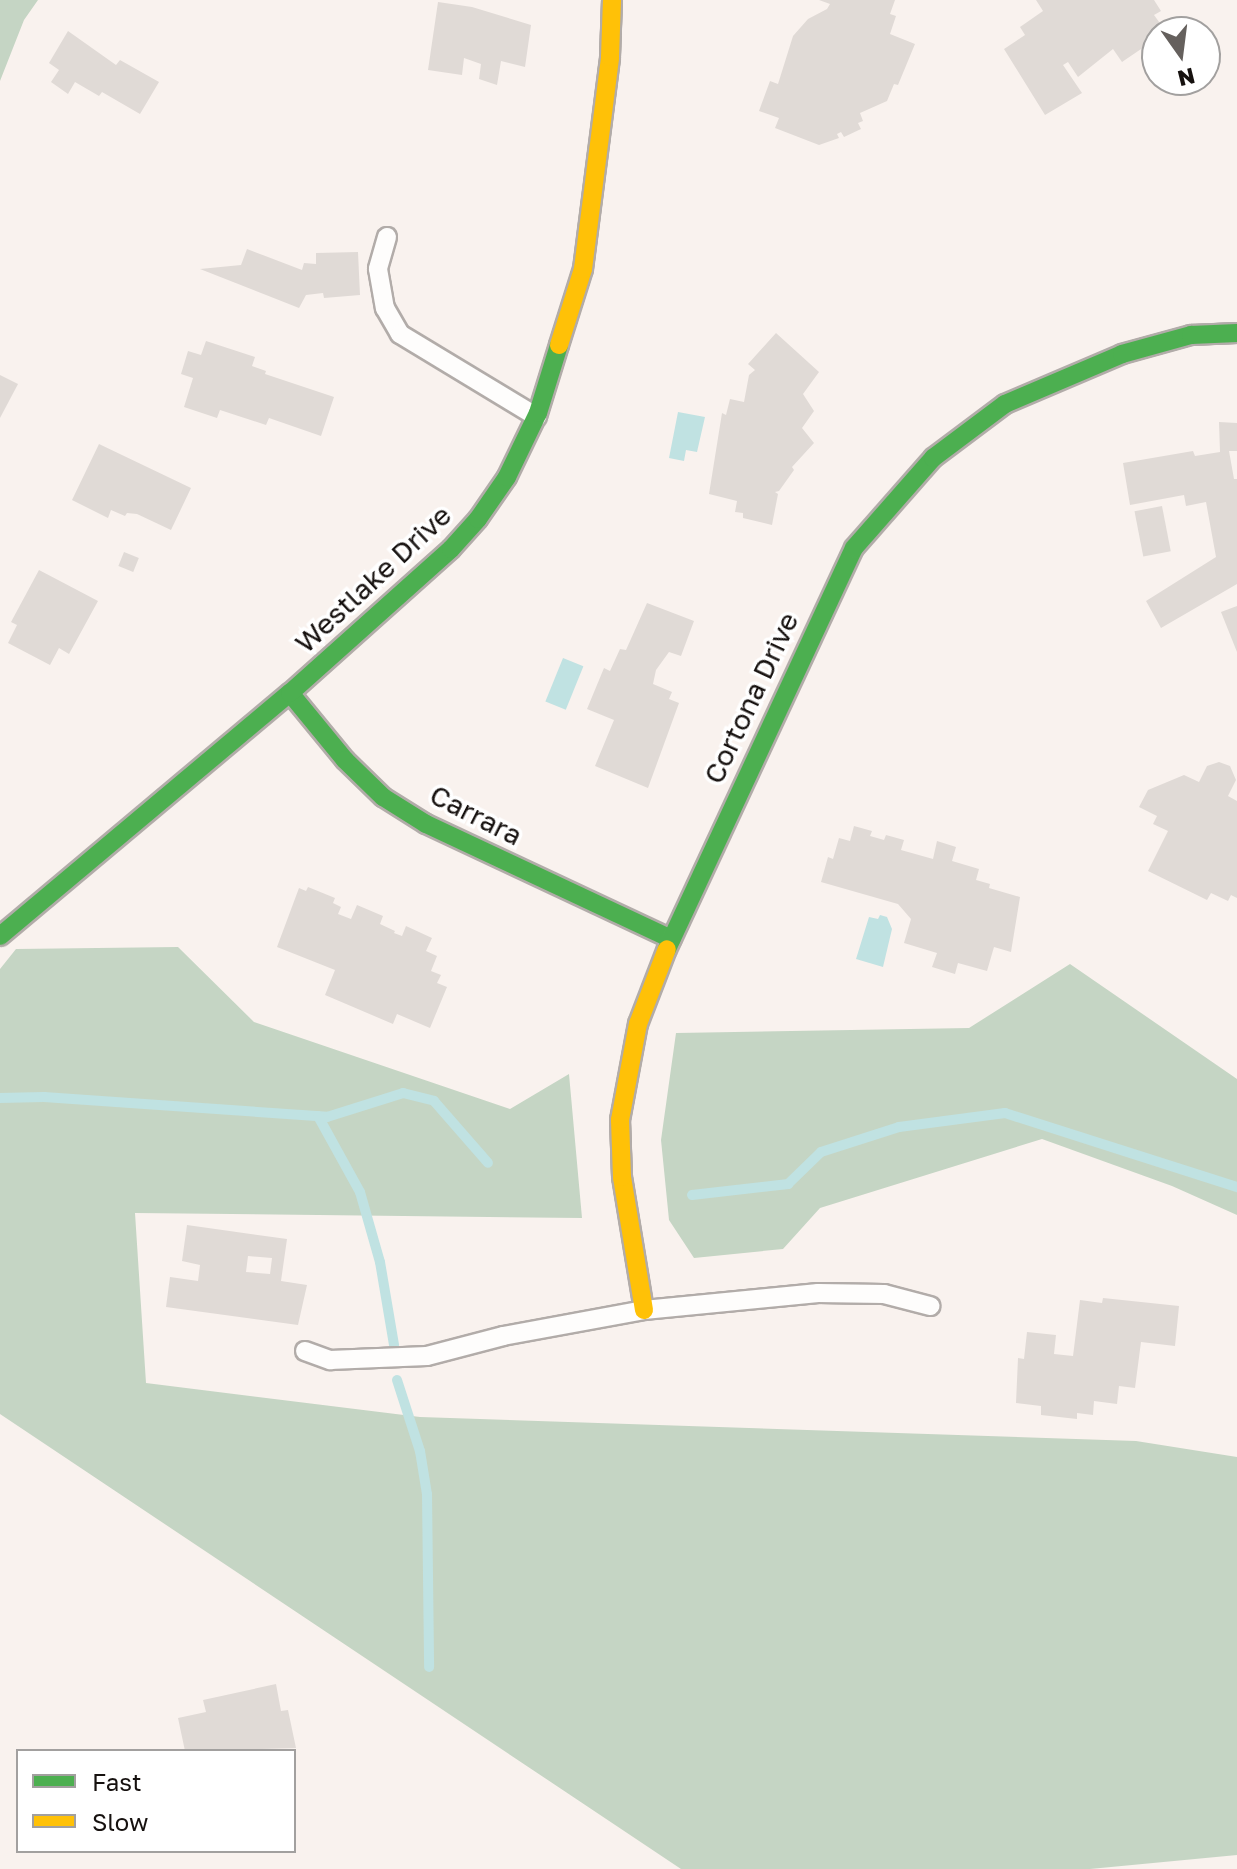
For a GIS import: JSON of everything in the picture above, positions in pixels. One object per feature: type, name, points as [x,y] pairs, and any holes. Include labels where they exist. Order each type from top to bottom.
[{"type":"street","name":"Westlake Drive","points":[[0,936],[290,693],[451,549],[478,519],[507,477],[537,417],[583,269],[610,57],[612,0]]},
{"type":"street","name":"Cortona Drive","points":[[644,1310],[622,1177],[620,1120],[638,1024],[671,939],[854,548],[933,458],[1005,404],[1122,354],[1191,335],[1237,333]]},
{"type":"street","name":"Carrara","points":[[290,693],[345,760],[394,804],[459,841],[671,939]]},
{"type":"lane","points":[[387,237],[378,269],[385,308],[400,334],[537,417]]},
{"type":"lane","points":[[305,1351],[330,1360],[427,1356],[503,1336],[644,1310],[818,1293],[884,1294],[930,1306]]},
{"type":"green space","points":[[0,0],[38,0],[24,20],[0,81]]},
{"type":"green space","points":[[178,947],[254,1022],[510,1109],[569,1074],[582,1218],[135,1213],[146,1383],[420,1417],[1136,1441],[1237,1457],[1237,1855],[1090,1869],[681,1869],[0,1414],[0,969],[16,949]]},
{"type":"green space","points":[[1070,964],[1237,1079],[1237,1215],[1172,1186],[1042,1139],[820,1208],[783,1249],[694,1258],[669,1220],[661,1140],[676,1033],[969,1028]]},
{"type":"water","points":[[678,412],[705,417],[697,452],[686,450],[684,461],[669,458]]},
{"type":"water","points":[[563,658],[583,666],[566,710],[545,702]]},
{"type":"water","points":[[880,915],[887,917],[892,929],[883,967],[856,959],[869,917],[878,919]]},
{"type":"building","points":[[819,0],[895,0],[890,14],[896,16],[890,34],[915,44],[898,85],[894,84],[887,101],[860,113],[863,121],[858,123],[861,129],[844,137],[841,132],[837,134],[839,138],[819,145],[775,128],[779,118],[759,111],[770,81],[778,84],[793,36],[808,19],[827,9],[830,4]]},
{"type":"building","points":[[1036,0],[1154,0],[1161,11],[1155,16],[1141,16],[1141,49],[1122,62],[1113,49],[1078,77],[1068,62],[1063,65],[1082,93],[1045,115],[1004,49],[1025,35],[1020,27],[1043,11]]},
{"type":"building","points":[[438,2],[472,7],[531,25],[525,67],[501,61],[497,85],[479,79],[481,64],[464,58],[462,75],[428,70]]},
{"type":"building","points":[[68,31],[116,65],[120,60],[159,82],[140,114],[102,92],[99,96],[75,82],[68,94],[51,82],[59,70],[49,63]]},
{"type":"building","points":[[247,249],[302,270],[304,263],[316,264],[316,253],[358,252],[360,295],[324,298],[323,293],[306,295],[299,308],[200,269],[241,265]]},
{"type":"building","points":[[776,333],[819,372],[803,394],[814,411],[802,428],[814,443],[792,467],[794,470],[779,491],[775,492],[778,494],[772,525],[743,518],[743,513],[735,512],[737,501],[709,494],[722,413],[726,415],[730,399],[744,402],[749,375],[755,370],[748,364]]},
{"type":"building","points":[[206,341],[255,357],[252,366],[266,371],[265,374],[334,397],[321,436],[269,418],[266,425],[220,410],[217,418],[184,407],[193,378],[181,374],[188,351],[201,355]]},
{"type":"building","points":[[0,375],[18,384],[0,418]]},
{"type":"building","points":[[1219,422],[1237,423],[1237,451],[1229,451],[1234,479],[1237,479],[1237,584],[1161,628],[1146,601],[1216,557],[1206,502],[1186,506],[1184,495],[1130,505],[1123,463],[1193,451],[1195,456],[1220,452]]},
{"type":"building","points":[[99,444],[191,488],[171,530],[137,514],[127,513],[125,516],[111,510],[108,518],[72,500]]},
{"type":"building","points":[[1162,506],[1171,551],[1143,556],[1135,511]]},
{"type":"building","points":[[124,552],[139,558],[133,572],[118,566]]},
{"type":"building","points":[[39,570],[98,601],[69,654],[59,648],[50,665],[8,643],[17,625],[11,622]]},
{"type":"building","points":[[647,603],[694,621],[681,656],[669,652],[656,670],[653,684],[672,692],[669,699],[679,703],[648,788],[595,766],[614,720],[587,709],[604,668],[610,671],[620,649],[626,650]]},
{"type":"building","points":[[1237,606],[1237,652],[1221,612]]},
{"type":"building","points":[[1219,762],[1230,766],[1236,780],[1228,796],[1237,801],[1237,898],[1231,895],[1228,901],[1211,893],[1207,900],[1148,871],[1168,831],[1153,824],[1157,816],[1139,807],[1148,790],[1184,775],[1199,782],[1207,766]]},
{"type":"building","points":[[854,826],[872,831],[870,836],[884,840],[886,835],[904,840],[901,850],[933,859],[937,841],[956,847],[952,861],[979,869],[976,880],[990,884],[989,888],[1020,897],[1011,952],[994,947],[987,971],[958,963],[955,974],[932,967],[937,953],[904,943],[911,919],[898,904],[821,882],[828,857],[833,859],[839,838],[850,841]]},
{"type":"building","points":[[308,887],[335,898],[333,903],[341,907],[338,914],[351,919],[357,905],[383,916],[380,924],[394,933],[402,936],[406,926],[432,938],[426,951],[437,956],[431,971],[441,975],[437,983],[447,987],[430,1028],[397,1014],[393,1024],[325,995],[335,970],[277,947],[299,888],[306,891]]},
{"type":"building","points":[[187,1225],[287,1239],[281,1281],[307,1285],[298,1325],[166,1307],[170,1277],[198,1281],[200,1265],[182,1261]],"holes":[[[248,1256],[272,1258],[270,1274],[246,1272]]]},
{"type":"building","points":[[1103,1298],[1179,1306],[1175,1346],[1141,1342],[1135,1388],[1119,1386],[1117,1404],[1094,1401],[1093,1415],[1077,1413],[1077,1419],[1041,1415],[1041,1406],[1016,1403],[1018,1358],[1024,1359],[1027,1332],[1056,1335],[1054,1354],[1073,1356],[1080,1300],[1102,1303]]},
{"type":"building","points":[[276,1684],[281,1711],[288,1710],[296,1748],[185,1749],[178,1718],[206,1712],[203,1700]]},
{"type":"waterway","points":[[0,1098],[44,1097],[327,1117],[403,1093],[434,1101],[488,1163]]},
{"type":"waterway","points":[[692,1195],[788,1184],[821,1152],[899,1127],[1005,1113],[1237,1187]]},
{"type":"waterway","points":[[318,1116],[360,1192],[380,1262],[394,1345]]},
{"type":"waterway","points":[[397,1380],[420,1451],[427,1494],[429,1667]]},
{"type":"traffic: fast","points":[[667,949],[854,548],[933,458],[1005,404],[1122,354],[1191,335],[1237,333]]},
{"type":"traffic: fast","points":[[0,936],[290,693],[451,549],[478,519],[507,477],[538,413],[559,345]]},
{"type":"traffic: fast","points":[[290,693],[345,760],[383,797],[426,824],[671,939]]},
{"type":"traffic: slow","points":[[559,345],[583,269],[610,57],[612,0]]},
{"type":"traffic: slow","points":[[644,1310],[622,1177],[620,1120],[638,1024],[667,949]]}]
